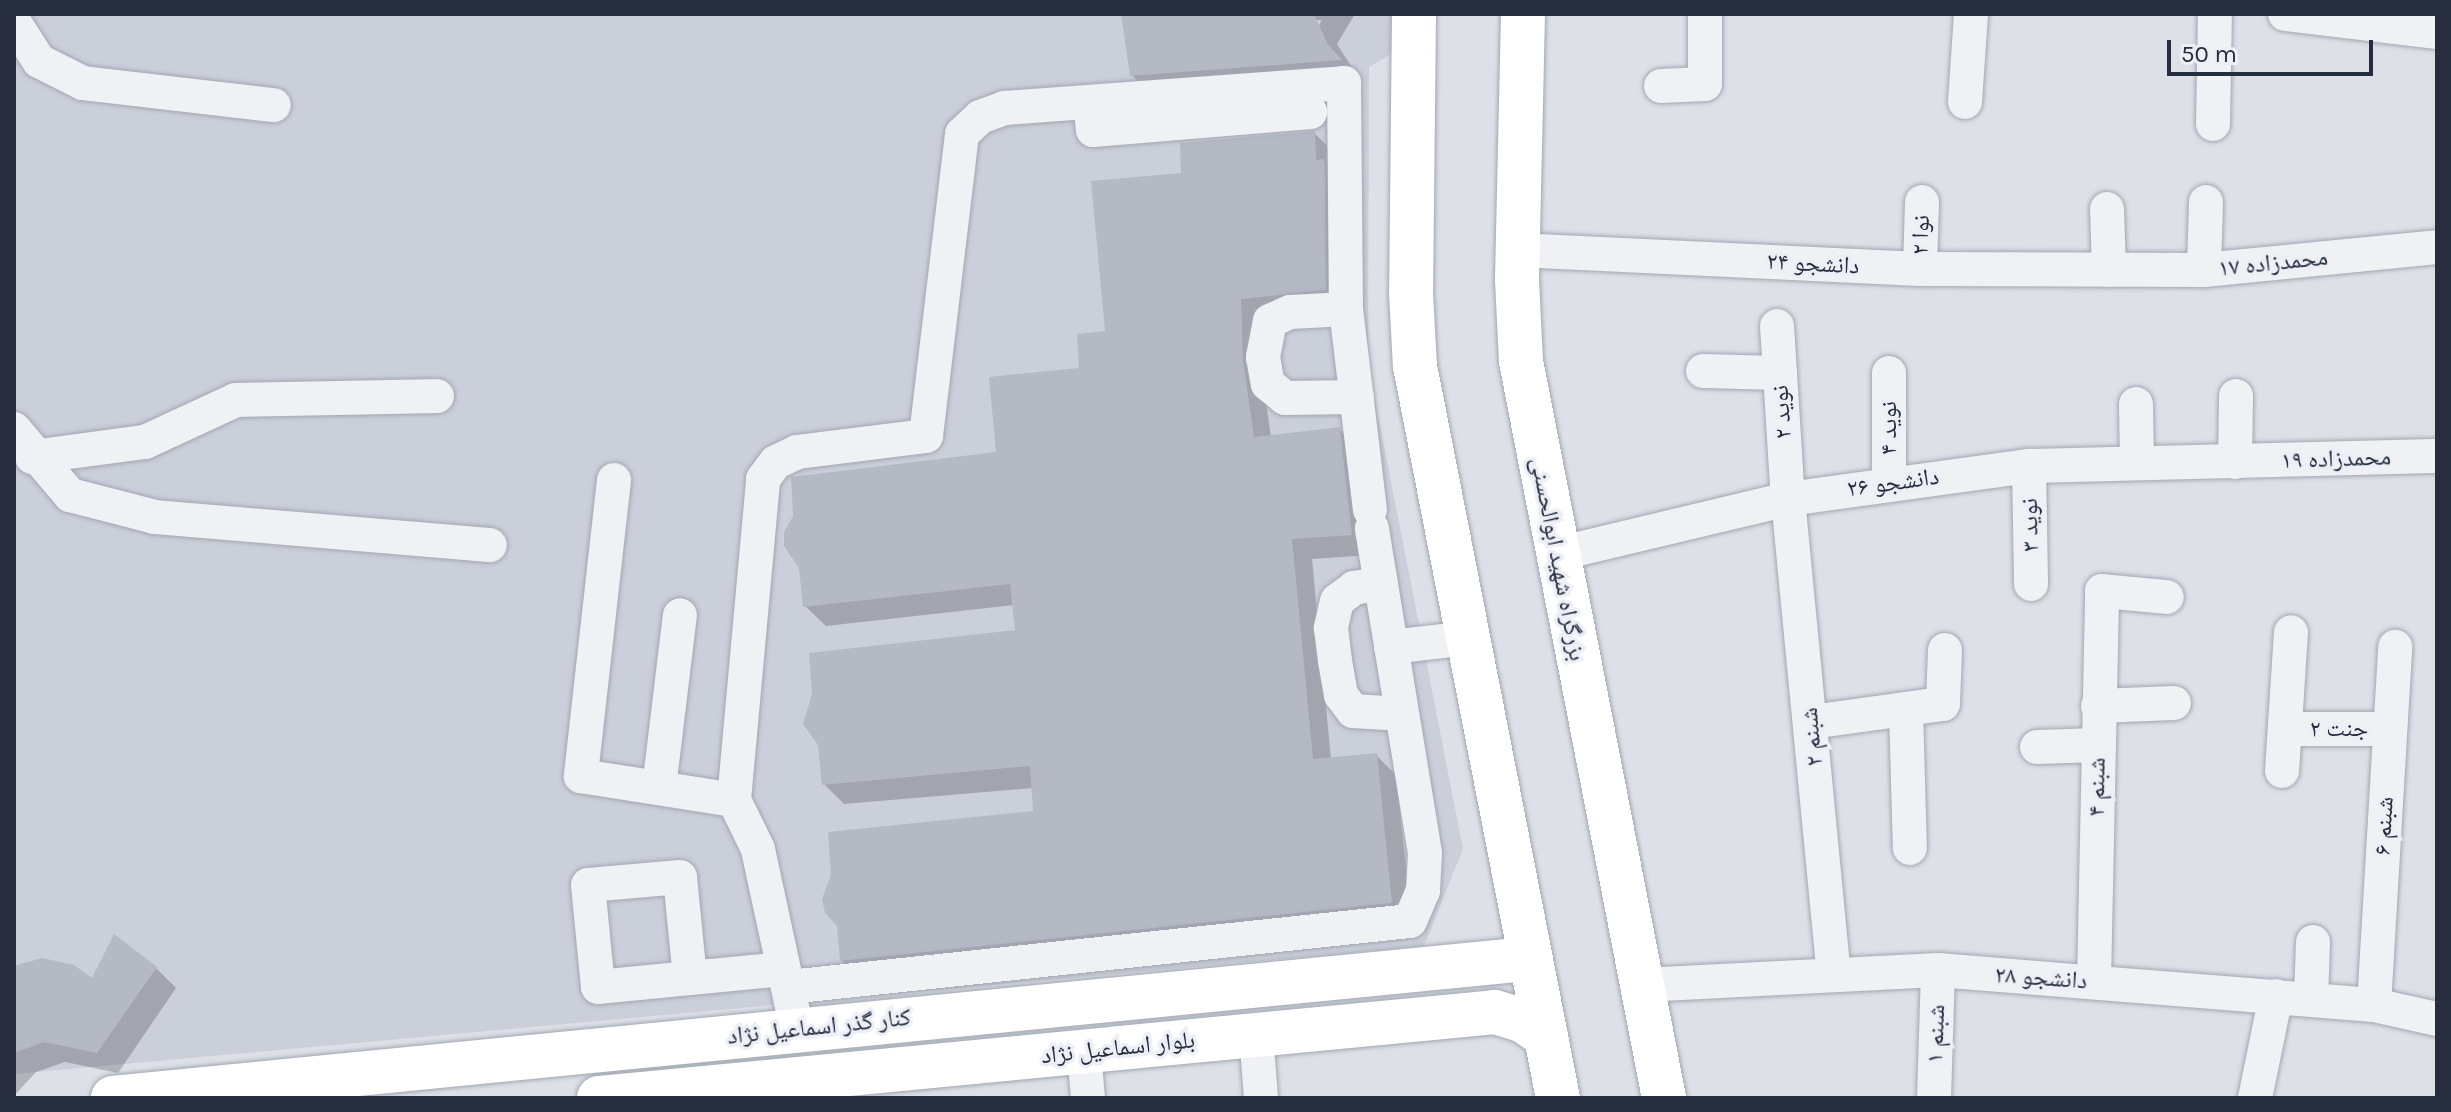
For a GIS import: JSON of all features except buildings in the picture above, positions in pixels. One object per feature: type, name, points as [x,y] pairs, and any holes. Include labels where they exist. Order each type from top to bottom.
[{"type":"main road","points":[[1414,14],[1413,342],[1558,1098]]},
{"type":"main road","name":"بزرگراه شهید ابوالحسنی","points":[[1523,14],[1517,250],[1521,361],[1664,1098]]},
{"type":"main road","points":[[1515,880],[1525,959],[1522,976],[1495,1012],[1522,1020],[1546,1036]]},
{"type":"main road","name":"کنار گذر اسماعیل نژاد","points":[[113,1098],[1525,959]]},
{"type":"main road","name":"بلوار اسماعیل نژاد","points":[[599,1098],[734,1092],[1256,1033],[1495,1012]]},
{"type":"street","points":[[1661,86],[1705,84],[1705,14]]},
{"type":"street","points":[[1965,102],[1971,14]]},
{"type":"street","points":[[2213,124],[2215,14]]},
{"type":"street","points":[[2285,14],[2437,32]]},
{"type":"street","points":[[14,22],[39,61],[83,83],[274,105]]},
{"type":"street","points":[[690,978],[786,978],[1410,921],[1423,891],[1425,853],[1371,519],[1346,309],[1344,83],[1005,108],[980,117],[962,134],[926,436],[797,452],[776,462],[763,479],[734,800],[758,849],[786,978],[797,1030]]},
{"type":"street","points":[[1090,102],[1093,130],[1310,112]]},
{"type":"street","name":"نوا ۲","points":[[1920,269],[1922,202]]},
{"type":"street","points":[[2204,270],[2206,202]]},
{"type":"street","points":[[2107,209],[2109,270]]},
{"type":"street","name":"محمدزاده ۱۷","points":[[2109,270],[2204,270],[2437,247]]},
{"type":"street","name":"دانشجو ۲۴","points":[[1517,250],[1920,269],[2109,270]]},
{"type":"street","points":[[1346,309],[1290,312],[1270,321],[1263,357],[1268,384],[1285,398],[1357,397]]},
{"type":"street","name":"نوید ۲","points":[[1777,326],[1788,499]]},
{"type":"street","points":[[1703,371],[1780,373]]},
{"type":"street","name":"نوید ۴","points":[[1889,373],[1889,483]]},
{"type":"street","points":[[23,443],[145,442],[236,400],[437,396]]},
{"type":"street","points":[[2235,462],[2236,396]]},
{"type":"street","points":[[2136,404],[2137,463]]},
{"type":"street","points":[[23,443],[70,495],[155,517],[490,545]]},
{"type":"street","name":"محمدزاده ۱۹","points":[[2235,462],[2437,456]]},
{"type":"street","name":"دانشجو ۲۶","points":[[1557,554],[1788,499],[1889,483],[2029,466],[2235,462]]},
{"type":"street","name":"نوید ۳","points":[[2029,466],[2031,584]]},
{"type":"street","points":[[614,480],[581,776],[734,800]]},
{"type":"street","name":"شبنم ۲","points":[[1788,499],[1834,975]]},
{"type":"street","points":[[1381,584],[1354,588],[1337,601],[1331,628],[1335,661],[1341,695],[1353,711],[1402,714]]},
{"type":"street","name":"شبنم ۴","points":[[2094,982],[2102,591],[2167,597]]},
{"type":"street","points":[[659,788],[680,615]]},
{"type":"street","points":[[2282,771],[2289,729],[2291,632]]},
{"type":"street","points":[[1391,647],[1469,638]]},
{"type":"street","name":"شبنم ۶","points":[[2374,1005],[2395,647]]},
{"type":"street","points":[[1811,722],[1943,704],[1945,650]]},
{"type":"street","points":[[2098,706],[2174,703]]},
{"type":"street","points":[[1906,709],[1910,848]]},
{"type":"street","name":"جنت ۲","points":[[2289,729],[2390,729]]},
{"type":"street","points":[[2037,747],[2098,745]]},
{"type":"street","points":[[2311,999],[2313,942]]},
{"type":"street","name":"دانشجو ۲۸","points":[[1642,985],[1938,970],[2374,1005],[2437,1019]]},
{"type":"street","name":"شبنم ۱","points":[[1934,1098],[1938,970]]},
{"type":"street","points":[[2255,1098],[2276,996]]},
{"type":"street","points":[[1256,1033],[1261,1098]]},
{"type":"street","points":[[1084,1052],[1088,1098]]},
{"type":"shaded area","points":[[14,14],[1392,14],[1391,54],[1369,67],[1368,364],[1463,849],[1424,946],[14,1074]]}]
